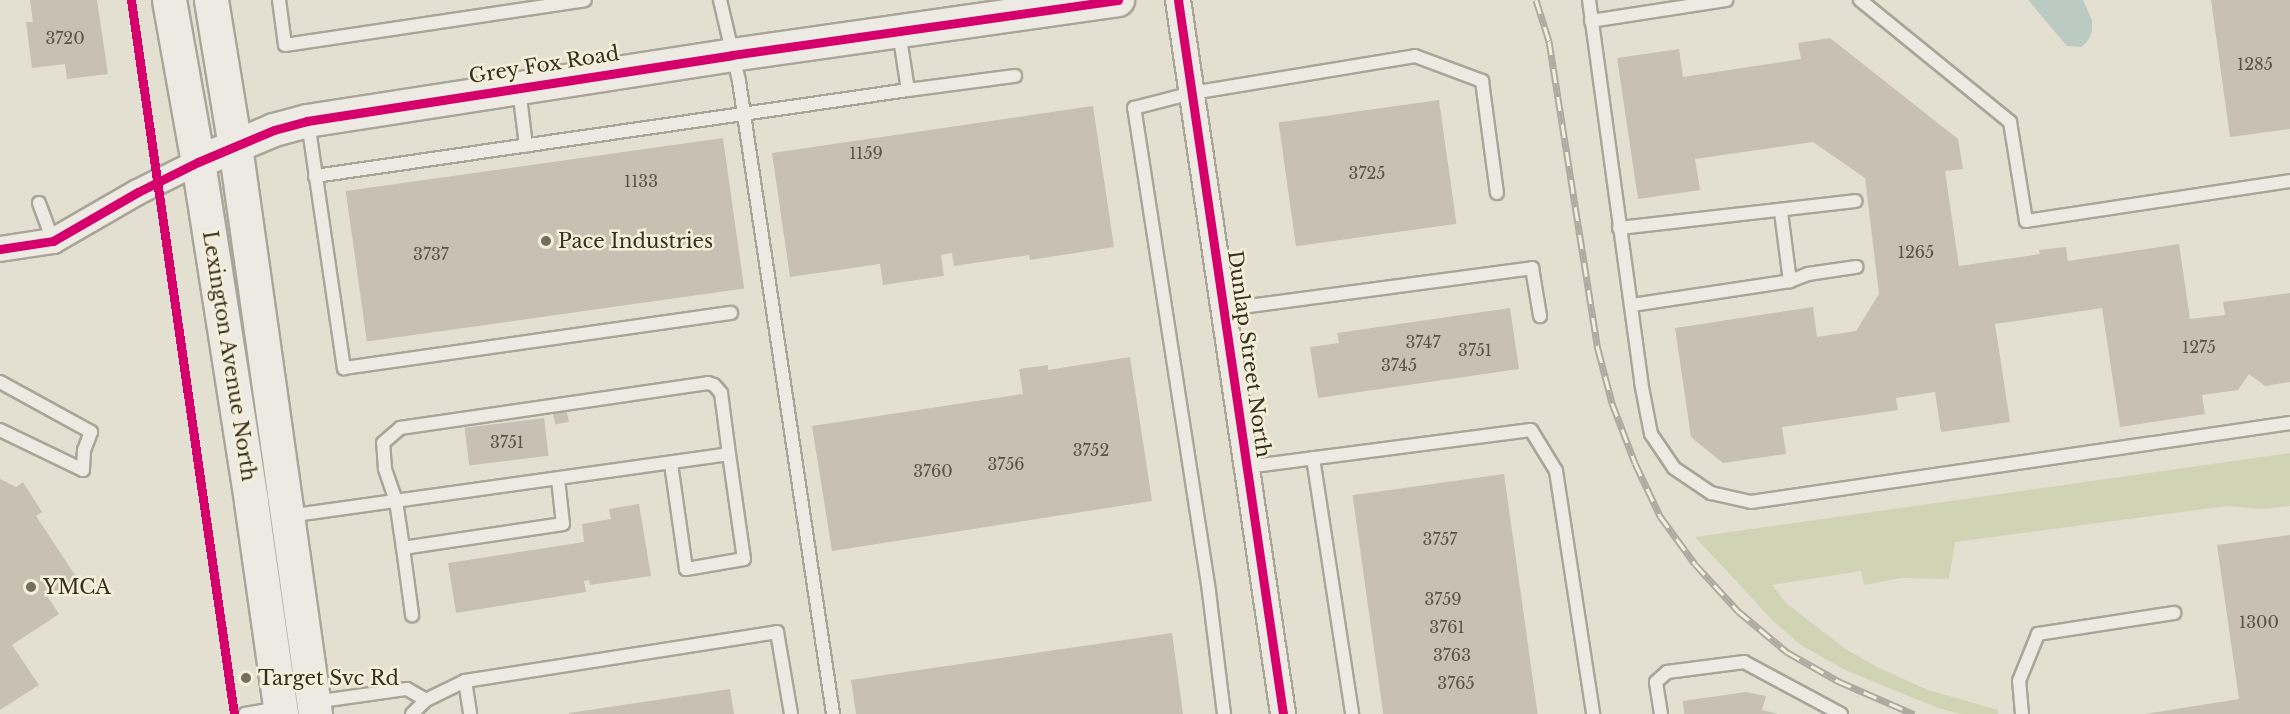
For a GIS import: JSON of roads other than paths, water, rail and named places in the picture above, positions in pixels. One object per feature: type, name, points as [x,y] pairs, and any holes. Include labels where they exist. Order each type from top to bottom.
[{"type":"main road","name":"Lexington Avenue North","points":[[169,0],[198,162],[251,502],[297,708]]},
{"type":"main road","name":"Lexington Avenue North","points":[[211,0],[235,146],[287,516],[297,708]]},
{"type":"street","name":"Grey Fox Road","points":[[0,249],[53,241],[138,192],[198,162],[274,130],[307,121],[518,87],[899,32],[1017,7],[1118,0]]},
{"type":"street","name":"Dunlap Street North","points":[[1178,0],[1283,714]]},
{"type":"lane","points":[[279,0],[285,45],[585,0]]},
{"type":"lane","points":[[720,0],[744,115],[833,714]]},
{"type":"lane","points":[[1589,0],[1619,228],[1632,305],[1641,382],[1651,434],[1674,468],[1711,493],[1751,502],[2290,423]]},
{"type":"lane","points":[[1591,21],[1726,0]]},
{"type":"lane","points":[[1860,0],[2010,122],[2026,221],[2290,181]]},
{"type":"lane","points":[[899,32],[908,90]]},
{"type":"lane","points":[[1224,714],[1209,591],[1134,108],[1192,93],[1415,56],[1482,81],[1497,193]]},
{"type":"lane","points":[[315,176],[1015,76]]},
{"type":"lane","points":[[518,87],[526,146]]},
{"type":"lane","points":[[307,121],[344,368],[731,313]]},
{"type":"lane","points":[[1619,228],[1781,212],[1855,201]]},
{"type":"lane","points":[[39,203],[53,241]]},
{"type":"lane","points":[[1781,212],[1790,281]]},
{"type":"lane","points":[[1632,305],[1790,281],[1808,274],[1856,267]]},
{"type":"lane","points":[[1225,316],[1249,306],[1532,268],[1540,316]]},
{"type":"lane","points":[[0,382],[91,432],[84,450],[82,470],[0,430]]},
{"type":"lane","points":[[412,615],[396,501],[385,469],[383,443],[400,429],[708,383],[714,385],[721,393],[744,559],[686,569],[671,463]]},
{"type":"lane","points":[[1246,467],[1531,430],[1556,471],[1593,714]]},
{"type":"lane","points":[[287,516],[729,454]]},
{"type":"lane","points":[[1313,458],[1352,714]]},
{"type":"lane","points":[[403,548],[563,524],[558,479]]},
{"type":"lane","points":[[2022,714],[2019,681],[2038,634],[2174,613]]},
{"type":"lane","points":[[412,714],[426,700],[465,681],[777,632],[791,714]]},
{"type":"lane","points":[[1661,714],[1656,682],[1667,672],[1744,662],[1841,714]]},
{"type":"lane","points":[[465,681],[470,714]]},
{"type":"lane","points":[[245,714],[297,708],[407,689],[426,700]]},
{"type":"railway","points":[[1536,0],[1549,41],[1598,349],[1612,403],[1635,463],[1660,516],[1695,564],[1738,611],[1787,652],[1838,681],[1914,714]]},
{"type":"place","name":"Pace Industries","points":[[546,241]]},
{"type":"place","name":"YMCA","points":[[31,587]]},
{"type":"place","name":"Target Svc Rd","points":[[246,678]]}]
